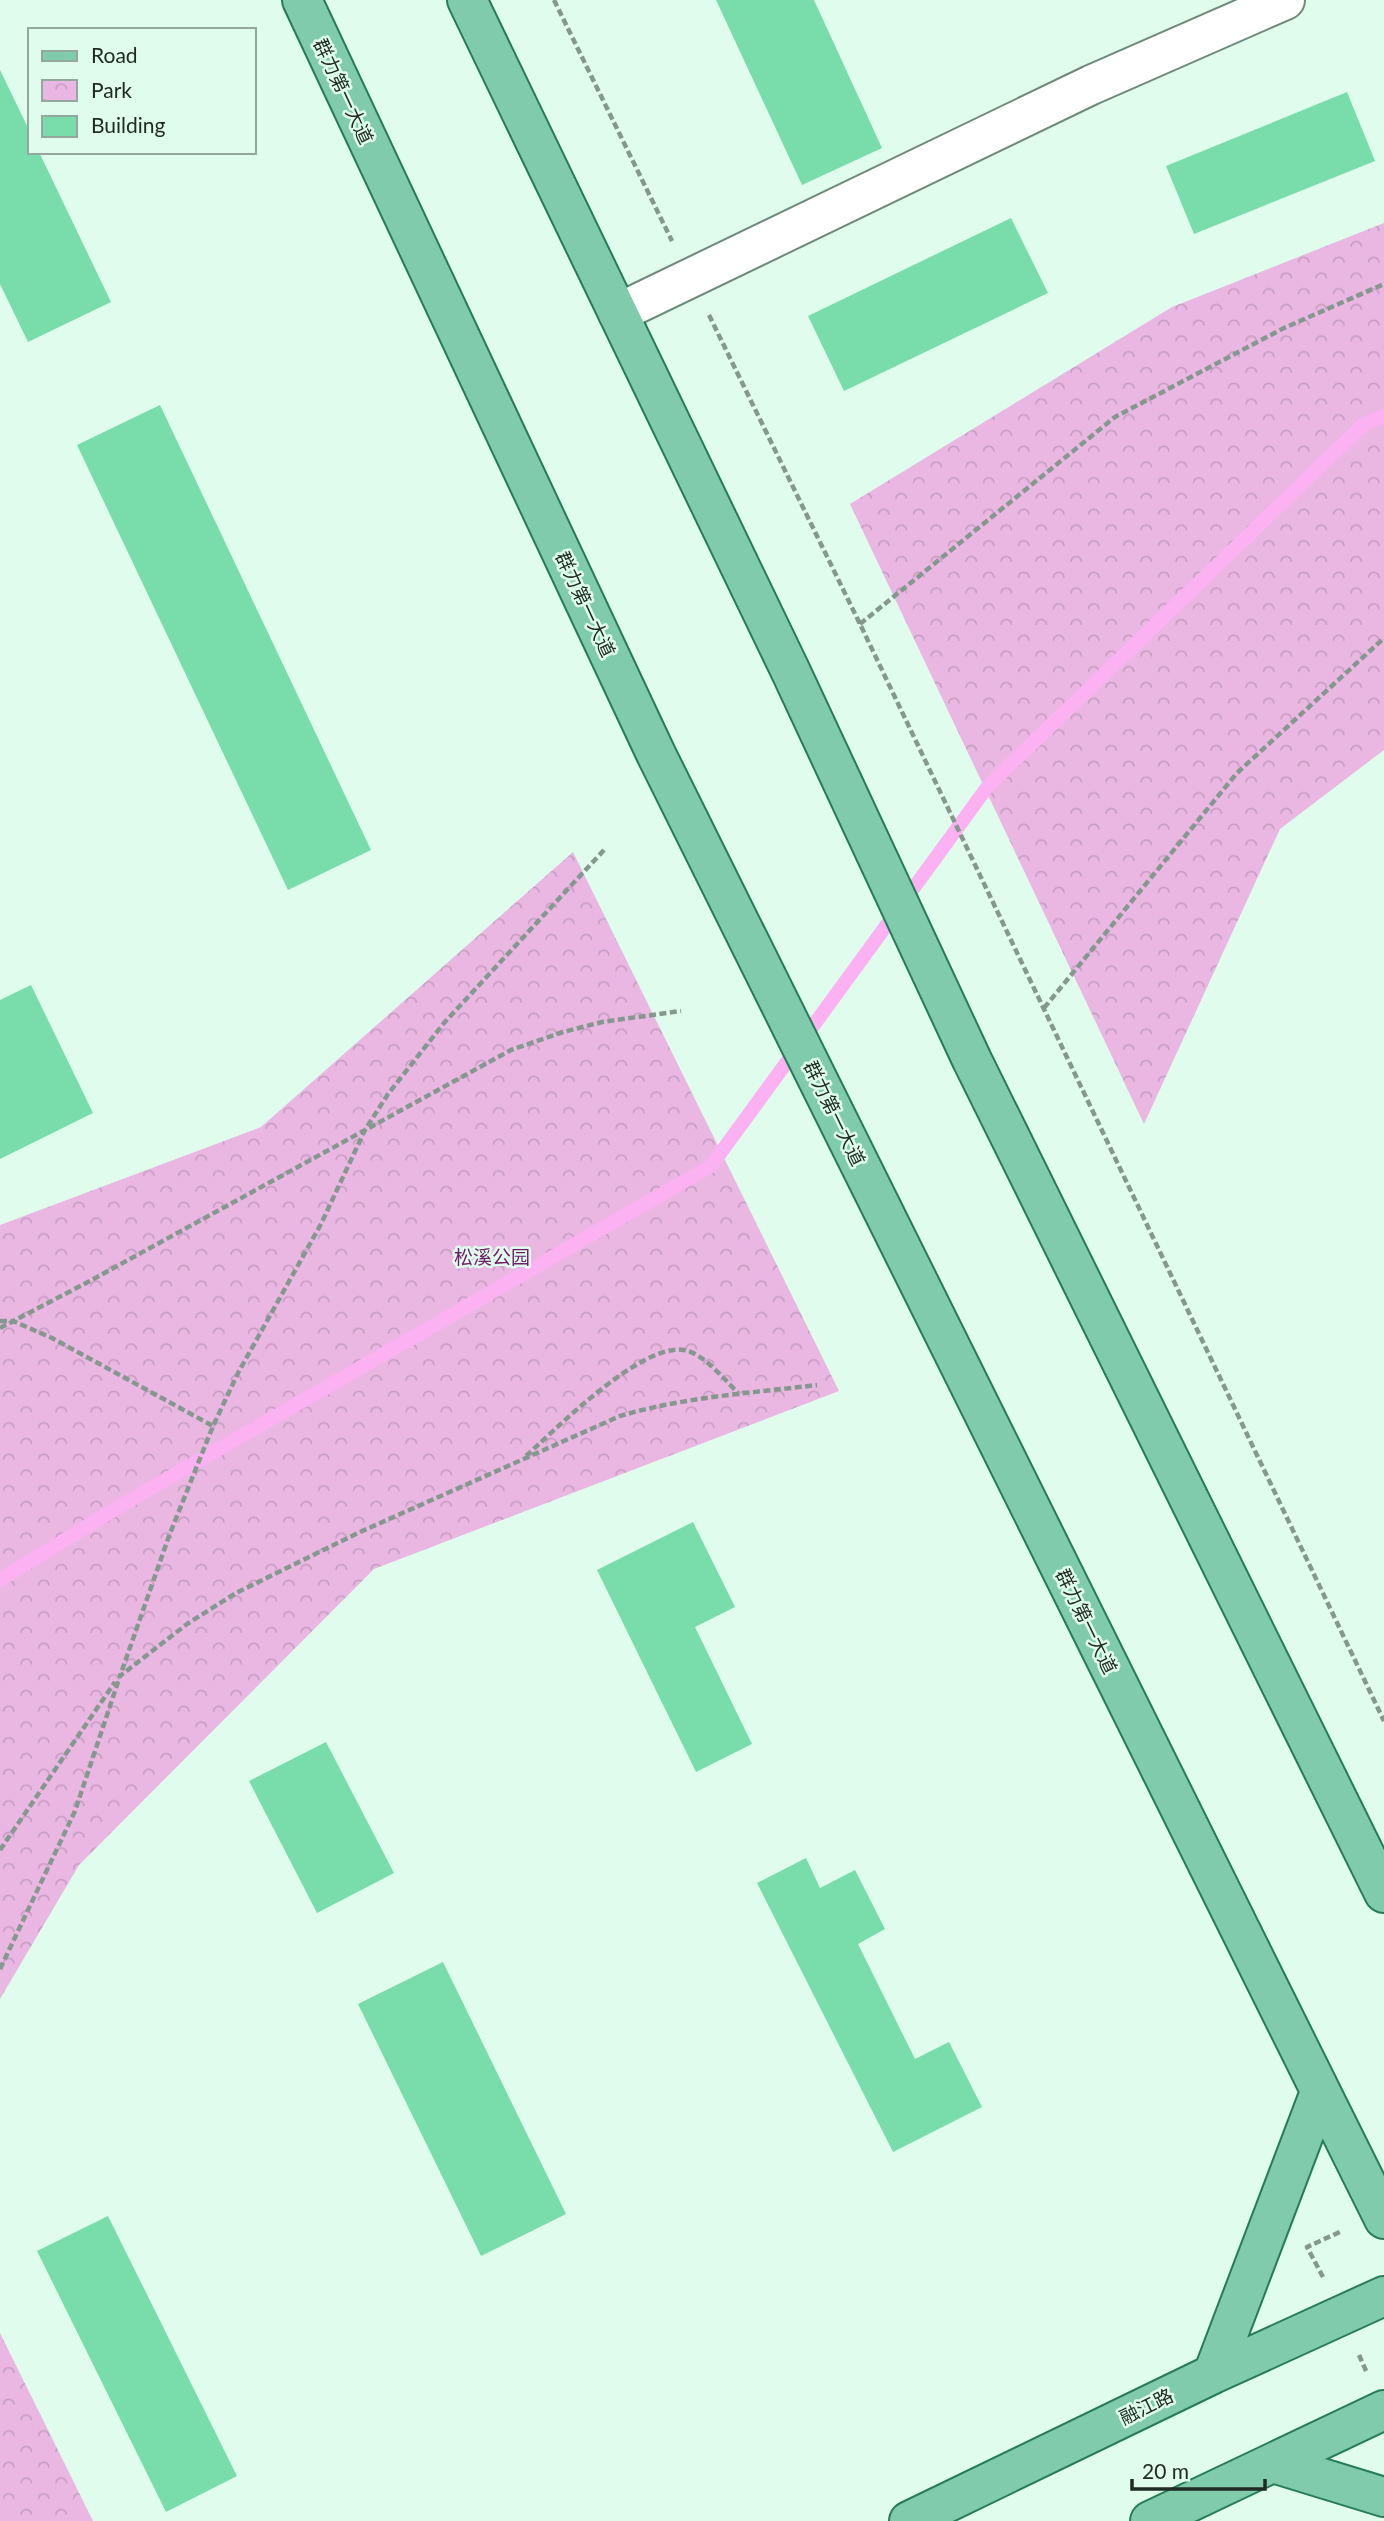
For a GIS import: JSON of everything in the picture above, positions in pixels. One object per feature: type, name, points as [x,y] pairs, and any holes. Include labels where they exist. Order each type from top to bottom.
[{"type":"main road","name":"群力第一大道","points":[[302,0],[656,754],[1384,2219]]},
{"type":"main road","points":[[467,0],[791,672],[972,1060],[1384,1893]]},
{"type":"main road","points":[[1213,2374],[1320,2092]]},
{"type":"main road","name":"融江路","points":[[909,2521],[1213,2374],[1384,2296]]},
{"type":"main road","points":[[1150,2521],[1384,2410]]},
{"type":"main road","points":[[1273,2463],[1384,2497]]},
{"type":"street","points":[[618,313],[1091,85],[1285,0]]},
{"type":"path","points":[[554,0],[874,653],[1384,1721]]},
{"type":"path","points":[[860,624],[1115,417],[1284,328],[1384,284]]},
{"type":"path","points":[[1044,1008],[1237,773],[1384,638]]},
{"type":"path","points":[[0,1969],[75,1811],[169,1536],[213,1426],[238,1373],[321,1224],[365,1130],[388,1094],[444,1023],[604,850]]},
{"type":"path","points":[[0,1328],[511,1050],[563,1031],[602,1022],[681,1011]]},
{"type":"path","points":[[0,1321],[13,1321],[52,1338],[213,1426]]},
{"type":"path","points":[[522,1460],[596,1392],[630,1367],[660,1354],[684,1350],[711,1364],[739,1394]]},
{"type":"path","points":[[0,1850],[120,1676],[236,1592],[360,1532],[620,1416],[654,1406],[817,1385]]},
{"type":"green space","points":[[1384,223],[1384,750],[1280,829],[1144,1124],[850,504],[1172,307]]},
{"type":"green space","name":"松溪公园","points":[[573,852],[839,1391],[374,1569],[79,1865],[0,1999],[0,1225],[261,1127]]},
{"type":"green space","points":[[0,2333],[93,2521],[0,2521]]},
{"type":"building","points":[[716,0],[814,0],[882,148],[802,185]]},
{"type":"building","points":[[0,70],[28,128],[28,154],[40,154],[111,302],[28,342],[0,284]]},
{"type":"building","points":[[1347,92],[1375,161],[1194,234],[1166,166]]},
{"type":"building","points":[[1011,218],[1048,293],[844,391],[808,316]]},
{"type":"building","points":[[160,405],[371,850],[288,890],[77,445]]},
{"type":"building","points":[[31,985],[93,1113],[0,1159],[0,1000]]},
{"type":"building","points":[[693,1522],[735,1607],[695,1627],[752,1744],[696,1772],[597,1570]]},
{"type":"building","points":[[326,1742],[394,1873],[317,1913],[249,1781]]},
{"type":"building","points":[[806,1858],[820,1888],[855,1870],[885,1929],[858,1944],[915,2059],[949,2042],[982,2107],[893,2152],[757,1883]]},
{"type":"building","points":[[443,1962],[566,2214],[481,2256],[358,2004]]},
{"type":"building","points":[[108,2216],[237,2476],[166,2512],[37,2251]]},
{"type":"waterway","points":[[0,1580],[120,1506],[711,1166],[988,786],[1364,424],[1384,416]]}]
